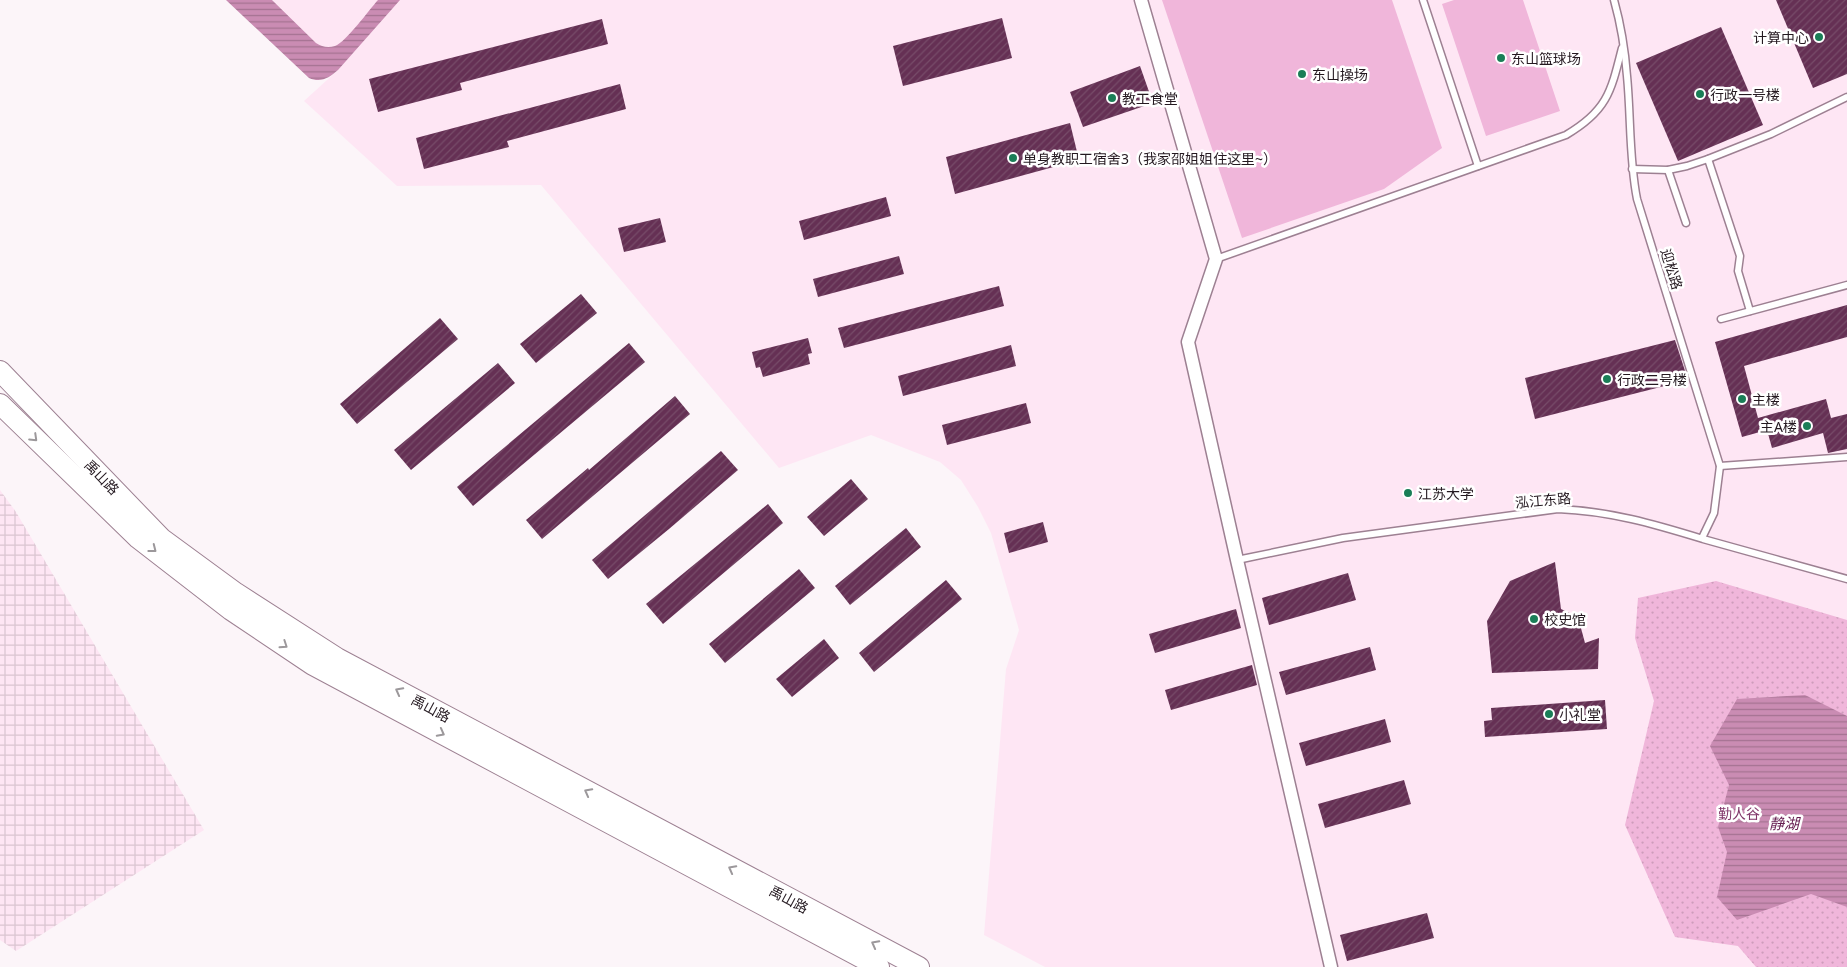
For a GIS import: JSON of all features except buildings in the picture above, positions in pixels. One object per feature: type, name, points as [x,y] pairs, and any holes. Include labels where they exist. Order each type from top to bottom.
[{"type":"main road","name":"禹山路","points":[[0,371],[161,538],[252,603],[337,658],[919,967]]},
{"type":"main road","name":"禹山路","points":[[0,404],[138,538],[231,610],[313,665],[879,967]]},
{"type":"street","points":[[1141,0],[1216,259],[1188,342],[1331,967]]},
{"type":"lane","points":[[1423,0],[1478,166]]},
{"type":"lane","name":"迎松路","points":[[1614,0],[1627,77],[1632,169],[1637,199],[1720,466],[1714,513],[1702,538]]},
{"type":"lane","points":[[1216,259],[1566,134],[1585,124],[1598,111],[1615,76],[1623,45]]},
{"type":"lane","points":[[1632,169],[1668,170],[1708,160],[1770,134],[1847,97]]},
{"type":"lane","points":[[1708,160],[1740,256],[1738,271],[1750,311]]},
{"type":"lane","points":[[1668,170],[1686,222]]},
{"type":"lane","points":[[1720,319],[1847,285]]},
{"type":"lane","points":[[1720,466],[1847,457]]},
{"type":"lane","name":"泓江东路","points":[[1237,560],[1343,538],[1558,509],[1589,510],[1614,515],[1847,579]]},
{"type":"shaded area","name":"江苏大学","points":[[272,0],[1847,0],[1847,967],[1045,967],[984,935],[1006,669],[1019,630],[991,533],[961,480],[940,462],[871,435],[779,468],[541,185],[397,186],[304,101],[338,70],[316,43]]},
{"type":"shaded area","points":[[0,490],[16,512],[204,830],[16,951],[0,940]]},
{"type":"green space","name":"东山操场","points":[[1162,0],[1392,0],[1442,148],[1384,189],[1242,238]]},
{"type":"green space","name":"东山篮球场","points":[[1454,0],[1523,0],[1560,111],[1486,136],[1442,4]]},
{"type":"green space","name":"勤人谷","points":[[1716,581],[1847,620],[1847,967],[1756,967],[1738,946],[1675,937],[1625,825],[1654,701],[1635,638],[1638,598]]},
{"type":"water","points":[[226,0],[272,0],[316,43],[327,47],[335,46],[345,39],[378,0],[400,0],[338,70],[328,77],[317,80],[309,78]]},
{"type":"water","name":"静湖","points":[[1805,695],[1847,716],[1847,907],[1811,894],[1737,920],[1717,897],[1727,852],[1718,827],[1729,785],[1710,746],[1737,699]]},
{"type":"place","name":"计算中心","points":[[1819,37]]},
{"type":"place","name":"东山篮球场","points":[[1501,58]]},
{"type":"place","name":"东山操场","points":[[1302,74]]},
{"type":"place","name":"行政一号楼","points":[[1700,94]]},
{"type":"place","name":"教工食堂","points":[[1112,98]]},
{"type":"place","name":"单身教职工宿舍3（我家邵姐姐住这里~）","points":[[1013,158]]},
{"type":"place","name":"行政二号楼","points":[[1607,379]]},
{"type":"place","name":"主楼","points":[[1742,399]]},
{"type":"place","name":"主A楼","points":[[1807,426]]},
{"type":"place","name":"江苏大学","points":[[1408,493]]},
{"type":"place","name":"校史馆","points":[[1534,619]]},
{"type":"place","name":"小礼堂","points":[[1549,714]]}]
